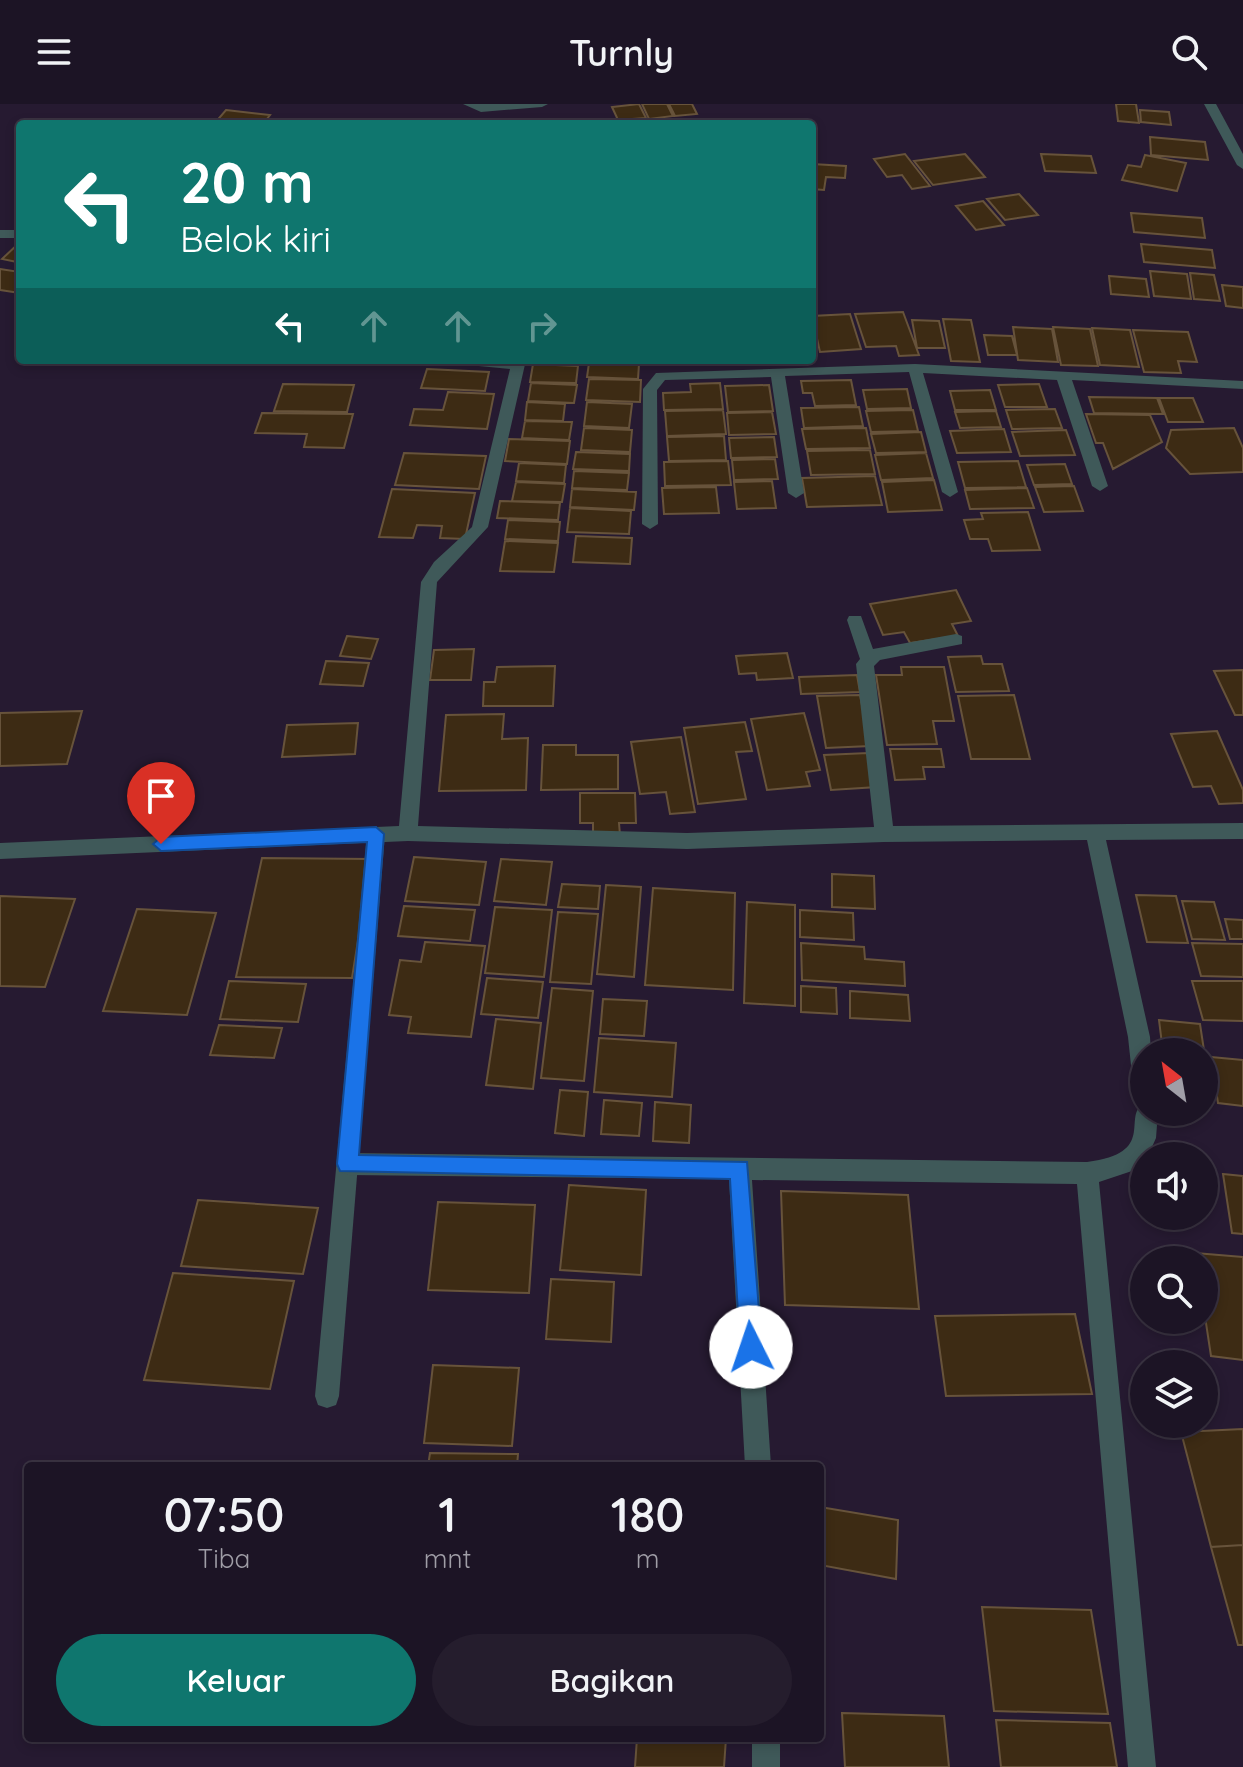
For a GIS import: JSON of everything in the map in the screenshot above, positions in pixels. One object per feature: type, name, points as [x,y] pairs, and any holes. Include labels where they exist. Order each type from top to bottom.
[{"type":"street","points":[[469,104],[481,109],[542,104]]},
{"type":"street","points":[[1210,104],[1243,165]]},
{"type":"street","points":[[408,833],[429,582],[435,569],[475,538],[480,527],[519,364]]},
{"type":"street","points":[[650,524],[650,389],[657,364]]},
{"type":"street","points":[[655,379],[668,375],[915,368],[1243,385]]},
{"type":"street","points":[[915,368],[950,492]]},
{"type":"street","points":[[777,372],[796,493]]},
{"type":"street","points":[[1064,378],[1100,486]]},
{"type":"street","points":[[855,620],[868,658],[865,674],[884,834]]},
{"type":"street","points":[[868,658],[956,640]]},
{"type":"street","points":[[0,851],[408,833],[687,841],[884,834],[1243,831]]},
{"type":"street","points":[[1095,832],[1139,1038]]},
{"type":"street","points":[[327,1396],[376,834]]},
{"type":"street","points":[[348,1164],[1109,1172],[1139,1151],[1150,1136],[1149,1126]]},
{"type":"street","points":[[740,1169],[758,1462]]},
{"type":"street","points":[[1087,1173],[1142,1767]]},
{"type":"street","points":[[766,1742],[766,1767]]},
{"type":"building","points":[[639,104],[646,118],[618,120],[612,107]]},
{"type":"building","points":[[642,104],[667,104],[673,116],[649,119]]},
{"type":"building","points":[[669,104],[692,104],[697,114],[675,116]]},
{"type":"building","points":[[1116,104],[1136,104],[1139,123],[1118,121]]},
{"type":"building","points":[[226,110],[270,115],[266,120],[217,120]]},
{"type":"building","points":[[1140,110],[1169,112],[1171,125],[1141,122]]},
{"type":"building","points":[[1150,137],[1205,142],[1208,160],[1151,155]]},
{"type":"building","points":[[905,154],[930,186],[912,189],[902,175],[887,177],[874,159]]},
{"type":"building","points":[[965,154],[985,177],[933,185],[914,161]]},
{"type":"building","points":[[1041,154],[1091,156],[1096,173],[1045,171]]},
{"type":"building","points":[[1145,155],[1186,163],[1177,191],[1122,180],[1128,165],[1141,167]]},
{"type":"building","points":[[816,164],[846,166],[845,178],[826,177],[824,190],[816,189]]},
{"type":"building","points":[[1019,194],[1038,215],[1005,220],[987,199]]},
{"type":"building","points":[[983,201],[1004,225],[976,230],[956,206]]},
{"type":"building","points":[[1131,213],[1202,218],[1205,238],[1134,232]]},
{"type":"building","points":[[1141,244],[1212,250],[1215,268],[1144,262]]},
{"type":"building","points":[[16,246],[16,262],[2,259]]},
{"type":"building","points":[[0,269],[16,271],[16,292],[0,290]]},
{"type":"building","points":[[1150,271],[1187,274],[1191,299],[1154,296]]},
{"type":"building","points":[[1190,273],[1214,275],[1220,301],[1194,299]]},
{"type":"building","points":[[1109,276],[1146,279],[1149,297],[1111,294]]},
{"type":"building","points":[[1222,285],[1243,287],[1243,308],[1226,306]]},
{"type":"building","points":[[903,312],[919,355],[899,356],[896,346],[866,347],[855,314]]},
{"type":"building","points":[[850,314],[861,349],[820,352],[816,316]]},
{"type":"building","points":[[943,319],[971,320],[980,362],[951,361]]},
{"type":"building","points":[[912,320],[939,321],[945,348],[917,348]]},
{"type":"building","points":[[1013,327],[1052,329],[1058,362],[1018,360]]},
{"type":"building","points":[[1053,327],[1090,329],[1098,366],[1061,365]]},
{"type":"building","points":[[1092,328],[1130,330],[1139,367],[1100,365]]},
{"type":"building","points":[[1133,330],[1188,332],[1197,362],[1178,361],[1181,373],[1144,372]]},
{"type":"building","points":[[984,335],[1012,336],[1017,355],[988,355]]},
{"type":"building","points":[[533,364],[578,366],[576,383],[530,382]]},
{"type":"building","points":[[589,364],[639,364],[638,379],[587,377]]},
{"type":"building","points":[[427,369],[489,372],[485,391],[421,388]]},
{"type":"building","points":[[589,379],[641,380],[640,402],[586,400]]},
{"type":"building","points":[[851,380],[856,405],[815,406],[812,393],[803,393],[801,381]]},
{"type":"building","points":[[531,383],[577,385],[574,403],[528,401]]},
{"type":"building","points":[[720,383],[723,409],[664,410],[663,393],[691,392],[690,384]]},
{"type":"building","points":[[283,384],[354,385],[347,412],[274,411]]},
{"type":"building","points":[[1039,384],[1047,407],[1005,407],[998,385]]},
{"type":"building","points":[[769,385],[773,411],[728,412],[725,386]]},
{"type":"building","points":[[907,389],[911,408],[867,409],[863,390]]},
{"type":"building","points":[[990,390],[996,410],[955,410],[950,391]]},
{"type":"building","points":[[448,392],[494,394],[487,429],[410,425],[414,409],[443,410]]},
{"type":"building","points":[[1089,397],[1157,398],[1163,414],[1094,413]]},
{"type":"building","points":[[1159,398],[1193,398],[1203,422],[1168,422]]},
{"type":"building","points":[[527,402],[565,404],[563,421],[525,420]]},
{"type":"building","points":[[587,402],[632,404],[629,428],[584,426]]},
{"type":"building","points":[[859,407],[863,426],[804,428],[801,408]]},
{"type":"building","points":[[1055,409],[1062,428],[1012,429],[1006,410]]},
{"type":"building","points":[[723,410],[726,434],[667,436],[665,411]]},
{"type":"building","points":[[913,410],[918,431],[871,432],[866,411]]},
{"type":"building","points":[[996,411],[1001,427],[960,428],[955,412]]},
{"type":"building","points":[[772,412],[776,434],[729,435],[727,413]]},
{"type":"building","points":[[262,413],[353,414],[344,448],[304,447],[307,434],[255,433]]},
{"type":"building","points":[[1086,414],[1150,415],[1162,442],[1113,469],[1103,443],[1096,443]]},
{"type":"building","points":[[525,421],[572,422],[569,440],[522,438]]},
{"type":"building","points":[[584,428],[632,430],[630,452],[581,450]]},
{"type":"building","points":[[866,428],[870,448],[806,449],[802,429]]},
{"type":"building","points":[[1234,428],[1243,448],[1243,472],[1190,474],[1166,448],[1171,430]]},
{"type":"building","points":[[1004,429],[1011,452],[957,453],[950,431]]},
{"type":"building","points":[[1066,430],[1075,455],[1020,456],[1012,432]]},
{"type":"building","points":[[921,432],[926,452],[876,453],[871,434]]},
{"type":"building","points":[[724,436],[726,460],[669,461],[667,437]]},
{"type":"building","points":[[774,437],[777,457],[731,458],[729,438]]},
{"type":"building","points":[[509,439],[570,441],[567,464],[505,461]]},
{"type":"building","points":[[870,450],[875,474],[811,475],[807,451]]},
{"type":"building","points":[[576,452],[630,454],[629,471],[573,469]]},
{"type":"building","points":[[404,453],[486,456],[479,489],[395,485]]},
{"type":"building","points":[[926,453],[933,478],[881,480],[875,455]]},
{"type":"building","points":[[775,459],[778,479],[734,480],[732,460]]},
{"type":"building","points":[[728,461],[731,485],[665,486],[664,462]]},
{"type":"building","points":[[1018,461],[1026,487],[965,488],[958,462]]},
{"type":"building","points":[[519,463],[566,465],[564,483],[516,481]]},
{"type":"building","points":[[1065,464],[1072,484],[1034,485],[1027,465]]},
{"type":"building","points":[[574,471],[629,473],[627,490],[572,488]]},
{"type":"building","points":[[875,476],[882,505],[807,507],[802,478]]},
{"type":"building","points":[[934,480],[942,510],[888,512],[882,482]]},
{"type":"building","points":[[772,481],[776,508],[737,509],[734,482]]},
{"type":"building","points":[[516,482],[565,484],[562,502],[512,501]]},
{"type":"building","points":[[1074,486],[1083,511],[1044,512],[1035,487]]},
{"type":"building","points":[[716,487],[719,513],[664,514],[662,488]]},
{"type":"building","points":[[1027,488],[1034,508],[970,509],[965,490]]},
{"type":"building","points":[[392,489],[475,493],[465,539],[440,538],[442,526],[417,525],[413,538],[379,537]]},
{"type":"building","points":[[572,489],[636,492],[634,510],[570,507]]},
{"type":"building","points":[[500,501],[560,503],[558,520],[497,518]]},
{"type":"building","points":[[570,508],[631,511],[629,534],[567,532]]},
{"type":"building","points":[[1028,512],[1040,550],[992,551],[988,539],[970,539],[964,520],[983,519],[981,513]]},
{"type":"building","points":[[508,520],[560,522],[558,541],[505,539]]},
{"type":"building","points":[[576,536],[632,538],[630,564],[573,562]]},
{"type":"building","points":[[505,541],[558,543],[554,572],[500,571]]},
{"type":"building","points":[[956,590],[971,621],[952,624],[958,636],[910,643],[904,632],[883,635],[870,604]]},
{"type":"building","points":[[347,636],[378,639],[371,659],[340,656]]},
{"type":"building","points":[[474,649],[471,680],[430,680],[434,650]]},
{"type":"building","points":[[787,653],[793,678],[757,680],[756,673],[739,674],[736,656]]},
{"type":"building","points":[[981,656],[983,664],[1002,664],[1009,691],[956,692],[948,657]]},
{"type":"building","points":[[326,661],[369,663],[363,686],[320,684]]},
{"type":"building","points":[[555,666],[553,706],[483,706],[484,682],[495,682],[497,667]]},
{"type":"building","points":[[901,667],[944,667],[954,721],[933,721],[937,744],[887,745],[876,675],[902,675]]},
{"type":"building","points":[[1243,670],[1243,715],[1235,715],[1214,671]]},
{"type":"building","points":[[857,675],[860,692],[801,694],[799,677]]},
{"type":"building","points":[[860,695],[870,746],[826,748],[817,696]]},
{"type":"building","points":[[1014,695],[1030,759],[971,759],[958,696]]},
{"type":"building","points":[[82,711],[67,764],[0,766],[0,713]]},
{"type":"building","points":[[804,713],[820,770],[806,772],[810,786],[767,790],[751,719]]},
{"type":"building","points":[[504,714],[502,739],[528,738],[526,790],[439,791],[446,715]]},
{"type":"building","points":[[745,722],[752,751],[736,752],[746,799],[698,804],[684,728]]},
{"type":"building","points":[[358,723],[355,754],[282,757],[287,725]]},
{"type":"building","points":[[1217,731],[1243,790],[1243,803],[1219,804],[1211,786],[1193,787],[1171,734]]},
{"type":"building","points":[[681,737],[695,812],[670,814],[666,792],[640,794],[631,742]]},
{"type":"building","points":[[543,745],[576,745],[576,755],[618,755],[618,789],[541,790]]},
{"type":"building","points":[[890,749],[941,749],[944,767],[923,767],[925,779],[895,780]]},
{"type":"building","points":[[868,753],[877,787],[831,790],[824,755]]},
{"type":"building","points":[[580,793],[635,793],[636,823],[619,823],[620,835],[593,835],[593,823],[580,823]]},
{"type":"building","points":[[414,857],[486,862],[479,905],[405,901]]},
{"type":"building","points":[[262,858],[371,859],[352,978],[236,977]]},
{"type":"building","points":[[501,859],[552,862],[546,905],[494,901]]},
{"type":"building","points":[[832,874],[874,876],[875,909],[832,907]]},
{"type":"building","points":[[562,884],[600,886],[598,909],[558,907]]},
{"type":"building","points":[[606,885],[641,887],[634,977],[597,974]]},
{"type":"building","points":[[653,888],[735,893],[733,990],[645,985]]},
{"type":"building","points":[[1136,895],[1176,896],[1188,943],[1147,942]]},
{"type":"building","points":[[0,896],[75,899],[45,987],[0,986]]},
{"type":"building","points":[[1182,901],[1214,902],[1225,940],[1192,939]]},
{"type":"building","points":[[747,902],[795,905],[795,1006],[744,1003]]},
{"type":"building","points":[[404,906],[475,910],[470,941],[398,936]]},
{"type":"building","points":[[495,907],[552,910],[544,977],[485,973]]},
{"type":"building","points":[[137,909],[216,913],[187,1015],[103,1011]]},
{"type":"building","points":[[800,910],[853,913],[854,940],[800,937]]},
{"type":"building","points":[[558,912],[598,914],[591,984],[550,982]]},
{"type":"building","points":[[1225,919],[1243,920],[1243,939],[1230,939]]},
{"type":"building","points":[[425,942],[485,946],[471,1037],[408,1033],[411,1017],[389,1015],[400,960],[421,962]]},
{"type":"building","points":[[801,943],[864,947],[865,959],[904,962],[905,986],[802,980]]},
{"type":"building","points":[[1192,943],[1243,944],[1243,977],[1201,976]]},
{"type":"building","points":[[487,978],[543,982],[538,1018],[481,1014]]},
{"type":"building","points":[[229,981],[306,984],[298,1022],[220,1019]]},
{"type":"building","points":[[1192,981],[1243,981],[1243,1021],[1203,1020]]},
{"type":"building","points":[[801,986],[836,988],[837,1014],[801,1012]]},
{"type":"building","points":[[552,988],[593,991],[584,1081],[541,1078]]},
{"type":"building","points":[[850,991],[908,995],[910,1021],[850,1018]]},
{"type":"building","points":[[603,999],[647,1001],[644,1036],[600,1034]]},
{"type":"building","points":[[496,1019],[541,1023],[533,1089],[486,1085]]},
{"type":"building","points":[[1159,1020],[1200,1024],[1202,1038],[1161,1038]]},
{"type":"building","points":[[219,1025],[282,1028],[274,1058],[210,1055]]},
{"type":"building","points":[[599,1038],[676,1043],[672,1097],[594,1092]]},
{"type":"building","points":[[1218,1058],[1243,1060],[1243,1106],[1218,1103]]},
{"type":"building","points":[[560,1090],[588,1092],[584,1136],[555,1133]]},
{"type":"building","points":[[604,1100],[642,1103],[639,1136],[601,1134]]},
{"type":"building","points":[[655,1102],[691,1105],[689,1143],[653,1141]]},
{"type":"building","points":[[1223,1174],[1243,1176],[1243,1234],[1232,1233]]},
{"type":"building","points":[[569,1185],[646,1190],[641,1275],[560,1270]]},
{"type":"building","points":[[781,1191],[908,1195],[919,1309],[785,1305]]},
{"type":"building","points":[[198,1200],[318,1208],[303,1274],[181,1266]]},
{"type":"building","points":[[438,1202],[535,1205],[529,1293],[428,1290]]},
{"type":"building","points":[[1218,1255],[1243,1257],[1243,1360],[1218,1357],[1218,1350],[1210,1350],[1208,1334],[1218,1334]]},
{"type":"building","points":[[173,1273],[294,1281],[270,1389],[144,1380]]},
{"type":"building","points":[[551,1279],[614,1282],[611,1342],[546,1339]]},
{"type":"building","points":[[1075,1314],[1092,1394],[946,1396],[935,1316]]},
{"type":"building","points":[[433,1365],[519,1368],[512,1446],[424,1443]]},
{"type":"building","points":[[1243,1429],[1243,1545],[1211,1547],[1183,1438],[1218,1438],[1218,1430]]},
{"type":"building","points":[[430,1453],[518,1454],[517,1462],[429,1462]]},
{"type":"building","points":[[824,1508],[898,1520],[896,1579],[824,1566]]},
{"type":"building","points":[[1243,1545],[1243,1645],[1238,1645],[1211,1547]]},
{"type":"building","points":[[982,1607],[1091,1610],[1108,1714],[994,1711]]},
{"type":"building","points":[[842,1713],[944,1716],[949,1767],[845,1767]]},
{"type":"building","points":[[996,1720],[1110,1723],[1117,1767],[1001,1767]]},
{"type":"building","points":[[637,1742],[726,1742],[724,1767],[635,1767]]},
{"type":"route","points":[[161,844],[376,834],[348,1164],[740,1169],[751,1347]]}]
